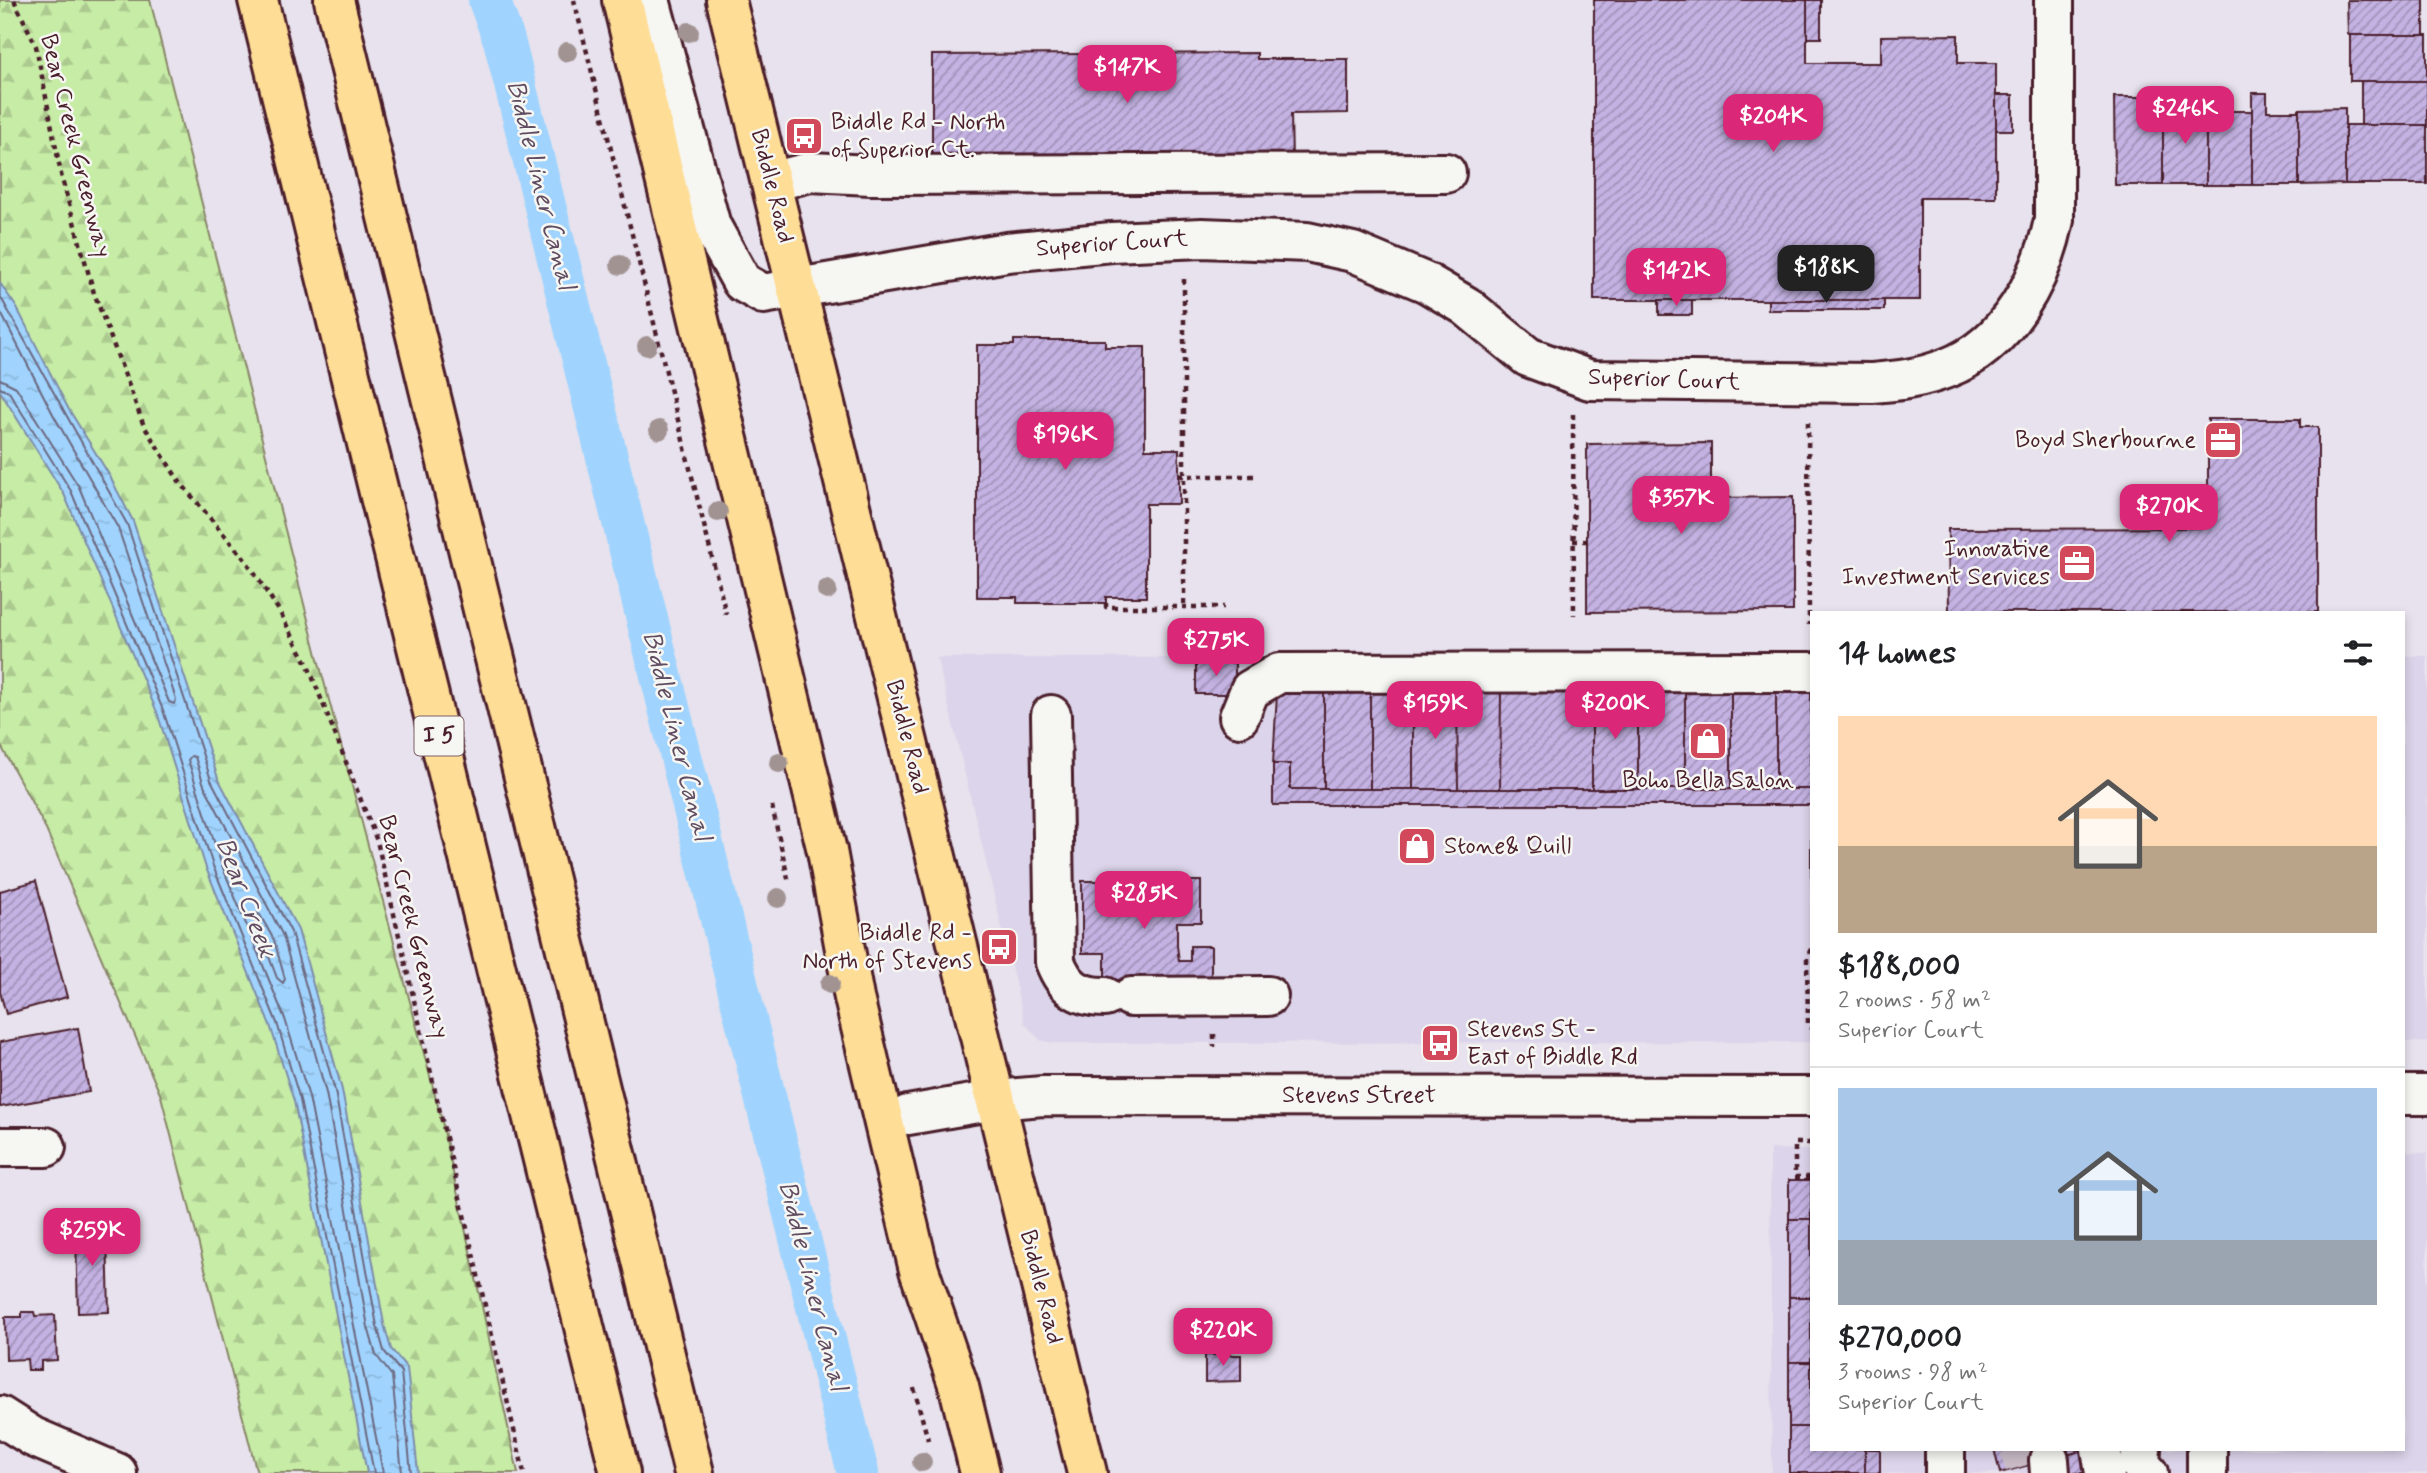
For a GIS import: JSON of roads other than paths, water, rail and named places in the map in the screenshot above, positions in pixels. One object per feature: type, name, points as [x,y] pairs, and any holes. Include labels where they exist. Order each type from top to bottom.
[{"type":"main road","name":"I 5","points":[[258,0],[620,1473]]},
{"type":"main road","points":[[334,0],[694,1473]]},
{"type":"main road","points":[[622,0],[827,851],[854,998],[919,1270],[959,1387],[980,1473]]},
{"type":"main road","name":"Biddle Road","points":[[726,0],[1087,1473]]},
{"type":"main road","points":[[827,851],[874,977],[908,1115],[942,1261],[959,1387]]},
{"type":"street","name":"Superior Court","points":[[650,0],[711,226],[742,282],[763,294],[1007,251],[1112,242],[1213,238],[1307,242],[1353,252],[1427,283],[1466,306],[1528,357],[1590,380],[1872,383],[1913,379],[1950,367],[2000,329],[2035,284],[2048,251],[2054,220],[2054,0]]},
{"type":"street","points":[[771,182],[810,172],[871,175],[1446,173]]},
{"type":"street","points":[[1238,717],[1250,690],[1279,673],[1810,672]]},
{"type":"street","points":[[1051,715],[1055,962],[1062,978],[1074,991],[1090,997],[1268,996]]},
{"type":"street","points":[[2405,1095],[2427,1095]]},
{"type":"street","name":"Stevens Street","points":[[908,1115],[995,1100],[1043,1096],[1810,1097]]},
{"type":"street","points":[[0,1147],[46,1147]]},
{"type":"street","points":[[0,1416],[33,1437],[117,1473]]},
{"type":"street","points":[[1945,1451],[1945,1473]]},
{"type":"street","points":[[2141,1451],[2140,1464],[2148,1473]]},
{"type":"street","points":[[2207,1451],[2207,1473]]},
{"type":"water","name":"Bear Creek","points":[[0,283],[17,308],[68,408],[108,473],[133,521],[218,778],[298,930],[342,1090],[384,1324],[391,1349],[407,1368],[418,1473],[367,1473],[294,1101],[270,1025],[206,868],[157,712],[64,494],[0,391]]},
{"type":"waterway","name":"Biddle Liner Canal","points":[[489,0],[504,40],[858,1473]]},
{"type":"tunnel","points":[[2020,1451],[2024,1466]]},
{"type":"place","name":"Biddle Rd - North of Superior Ct.","points":[[804,136]]},
{"type":"place","name":"Boyd Sherbourne","points":[[2223,440]]},
{"type":"place","name":"Innovative Investment Services","points":[[2077,563]]},
{"type":"place","name":"Boho Bella Salon","points":[[1708,741]]},
{"type":"place","name":"Stone& Quill","points":[[1417,846]]},
{"type":"place","name":"Biddle Rd - North of Stevens","points":[[999,947]]},
{"type":"place","name":"Stevens St - East of Biddle Rd","points":[[1440,1043]]}]
